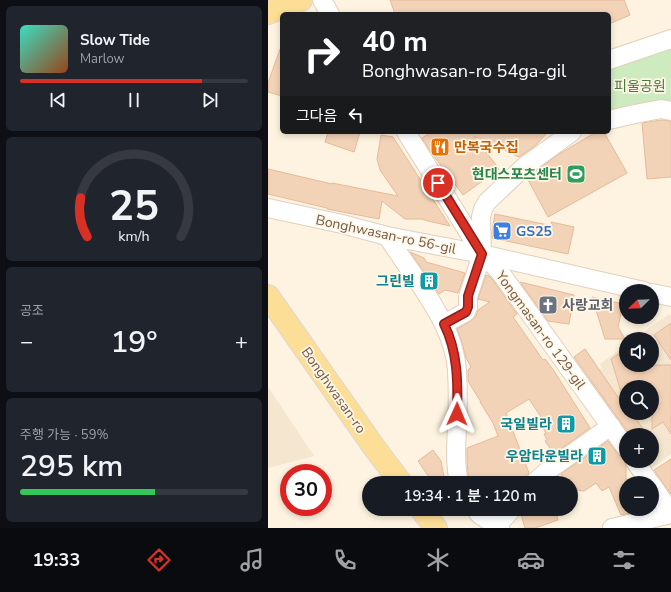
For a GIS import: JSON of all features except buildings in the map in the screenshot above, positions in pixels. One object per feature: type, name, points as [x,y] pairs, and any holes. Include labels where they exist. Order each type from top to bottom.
[{"type":"main road","points":[[268,13],[300,0]]},
{"type":"main road","name":"Bonghwasan-ro","points":[[268,296],[396,476]]},
{"type":"main road","points":[[427,516],[436,528]]},
{"type":"street","points":[[322,0],[329,12]]},
{"type":"street","points":[[611,59],[671,39]]},
{"type":"street","points":[[611,120],[661,109],[671,111]]},
{"type":"street","name":"Yongmasan-ro 129-gil","points":[[408,134],[482,254],[500,272],[619,438]]},
{"type":"street","points":[[444,324],[466,312],[468,307],[468,296],[482,254],[481,217],[487,202],[525,166],[569,134]]},
{"type":"street","name":"Bonghwasan-ro 56-gil","points":[[268,208],[342,224],[387,236],[482,254],[619,285]]},
{"type":"street","points":[[387,236],[437,310],[451,342],[457,368],[458,401],[456,470],[458,476]]},
{"type":"street","points":[[659,295],[671,298]]},
{"type":"street","points":[[542,476],[611,426]]},
{"type":"street","points":[[612,528],[671,513],[659,496]]},
{"type":"street","points":[[482,516],[499,527],[507,516]]},
{"type":"shaded area","points":[[669,314],[671,316],[671,454],[659,463],[659,428],[621,428],[584,380],[602,368],[600,364],[619,350],[619,372],[659,372],[659,332],[644,332],[655,324],[659,324],[659,321]]},
{"type":"shaded area","points":[[268,387],[314,456],[268,468]]},
{"type":"green space","name":"피울공원","points":[[671,39],[671,113],[611,112],[611,59]]},
{"type":"place","name":"만복국수집","points":[[440,147]]},
{"type":"place","name":"현대스포츠센터","points":[[576,174]]},
{"type":"place","name":"GS25","points":[[502,231]]},
{"type":"place","name":"그린빌","points":[[429,281]]},
{"type":"place","name":"사랑교회","points":[[548,305]]},
{"type":"place","name":"국일빌라","points":[[566,424]]},
{"type":"place","name":"우암타운빌라","points":[[597,456]]},
{"type":"route","points":[[438,183],[482,254],[468,296],[468,307],[466,312],[444,324],[448,331],[457,368],[457,414]]}]
